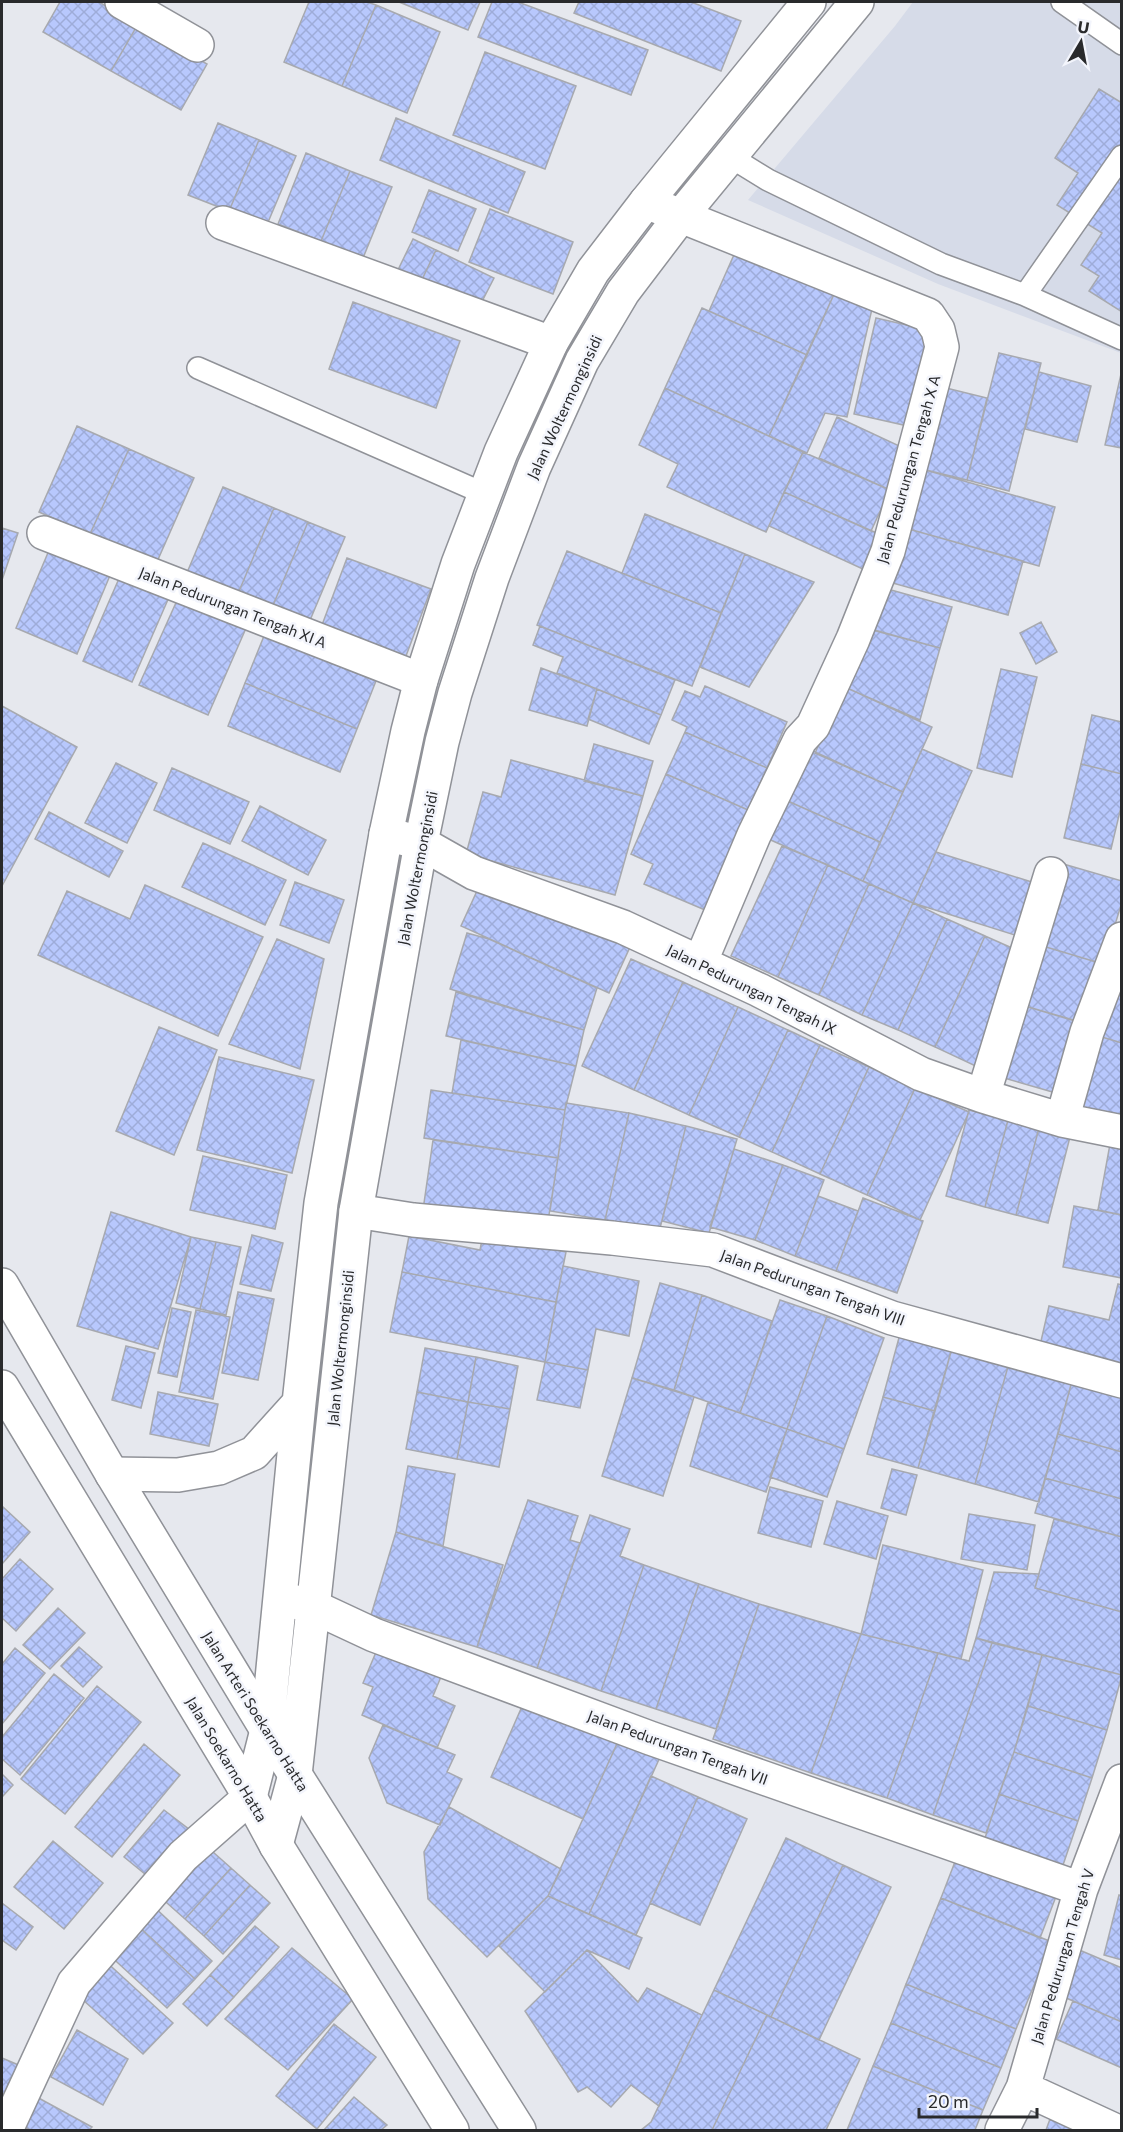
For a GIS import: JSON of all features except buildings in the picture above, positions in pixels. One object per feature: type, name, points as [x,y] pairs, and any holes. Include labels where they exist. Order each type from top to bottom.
[{"type":"main road","points":[[122,2],[197,45]]},
{"type":"main road","name":"Jalan Woltermonginsidi","points":[[276,1845],[295,1775],[356,1212],[421,843],[442,742],[455,693],[492,578],[534,467],[582,361],[622,292],[729,156],[856,2]]},
{"type":"main road","points":[[6,2130],[74,1983],[183,1856],[250,1797],[267,1730],[298,1403],[321,1203],[386,834],[408,731],[421,680],[458,564],[501,452],[551,343],[593,271],[797,7]]},
{"type":"main road","name":"Jalan Pedurungan Tengah X A","points":[[646,202],[928,315],[938,330],[942,347],[888,550],[853,639],[813,726],[800,740],[754,835],[700,963]]},
{"type":"main road","points":[[223,223],[551,343]]},
{"type":"main road","name":"Jalan Pedurungan Tengah XI A","points":[[44,533],[421,680]]},
{"type":"main road","name":"Jalan Pedurungan Tengah IX","points":[[386,834],[421,843],[474,873],[623,927],[770,996],[921,1074],[1062,1120],[1122,1132]]},
{"type":"main road","points":[[983,1096],[1051,874]]},
{"type":"main road","points":[[1062,1120],[1088,1032],[1122,939]]},
{"type":"main road","name":"Jalan Pedurungan Tengah VIII","points":[[356,1212],[413,1220],[612,1238],[713,1250],[892,1318],[1122,1381]]},
{"type":"main road","name":"Jalan Arteri Soekarno Hatta","points":[[2,1285],[112,1474],[267,1730],[519,2130]]},
{"type":"main road","name":"Jalan Soekarno Hatta","points":[[2,1387],[250,1797],[276,1845],[452,2130]]},
{"type":"main road","points":[[112,1474],[178,1475],[219,1468],[254,1453],[298,1403]]},
{"type":"main road","name":"Jalan Pedurungan Tengah VII","points":[[279,1597],[314,1607],[374,1635],[639,1734],[1081,1889]]},
{"type":"main road","name":"Jalan Pedurungan Tengah V","points":[[1002,2130],[1023,2088],[1081,1889],[1122,1781]]},
{"type":"main road","points":[[1023,2088],[1114,2130]]},
{"type":"lane","points":[[1062,2],[1122,44]]},
{"type":"lane","points":[[729,156],[768,180],[941,264],[1025,295],[1122,339]]},
{"type":"lane","points":[[1025,295],[1122,156]]},
{"type":"lane","points":[[198,368],[485,494]]},
{"type":"shaded area","points":[[913,2],[1121,2],[1121,353],[938,284],[748,200]]}]
